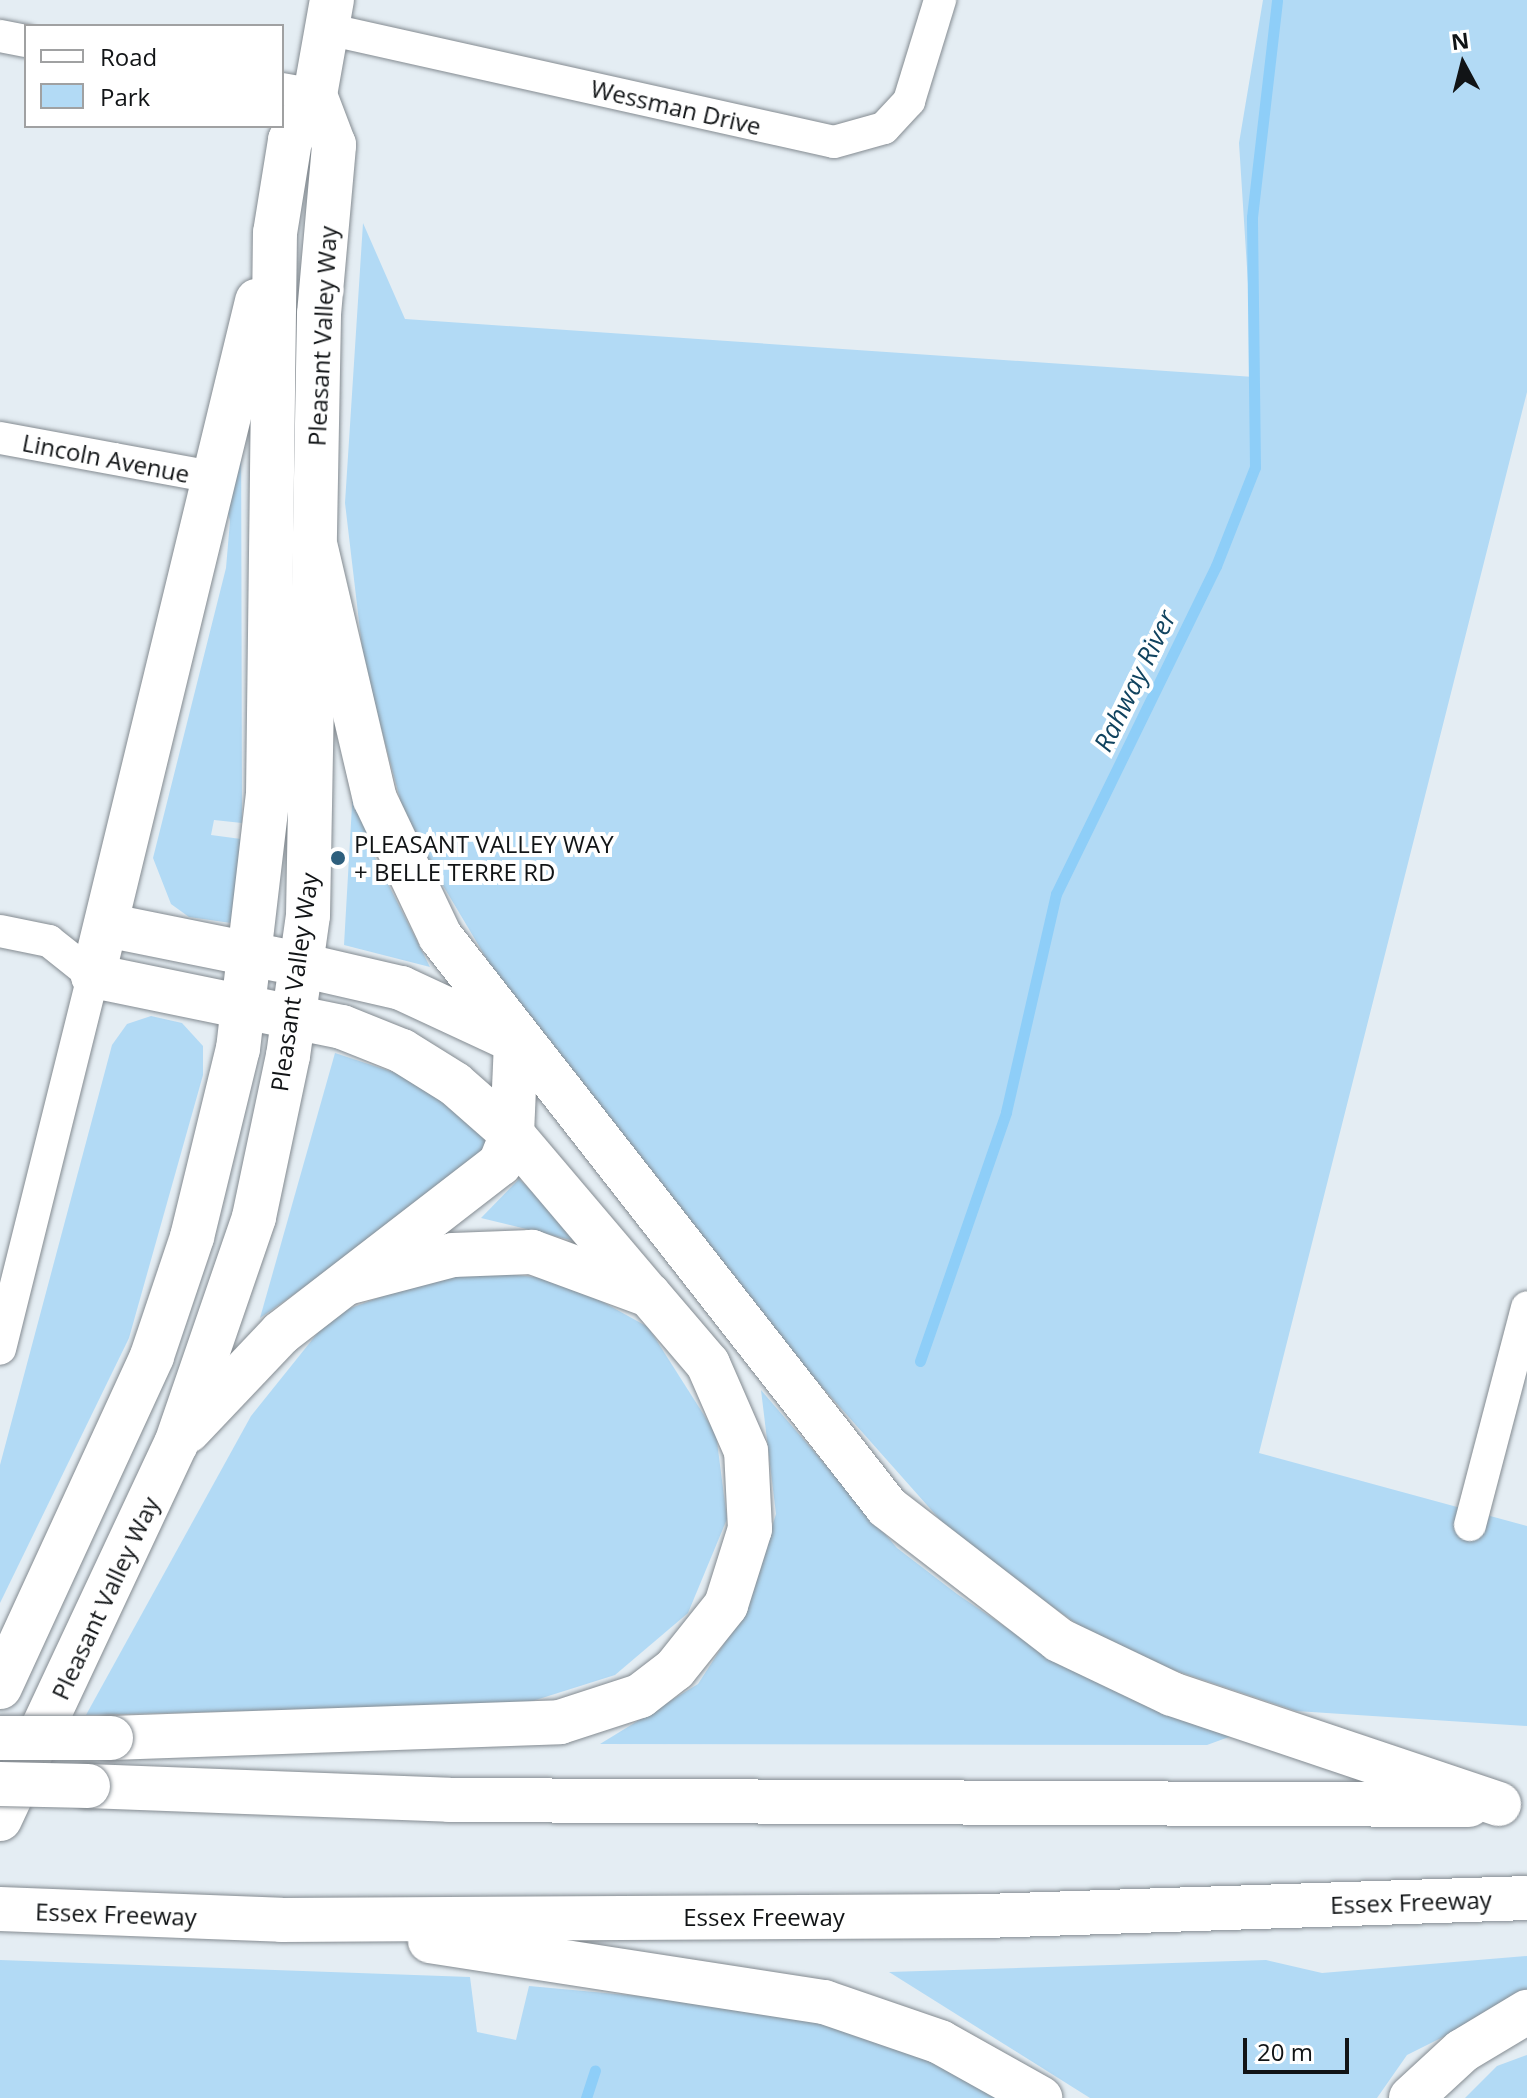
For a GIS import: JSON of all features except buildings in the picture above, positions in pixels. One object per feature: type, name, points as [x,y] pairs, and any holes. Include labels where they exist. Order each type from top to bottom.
[{"type":"main road","name":"Pleasant Valley Way","points":[[0,1687],[152,1356],[192,1237],[244,1007],[268,795],[275,233],[298,92],[329,14]]},
{"type":"main road","name":"Pleasant Valley Way","points":[[0,1819],[176,1444],[254,1217],[294,1017],[301,965],[314,788],[319,314],[334,145],[298,92]]},
{"type":"main road","points":[[0,1738],[111,1738],[560,1722],[640,1696],[675,1669],[706,1635],[742,1566],[752,1490],[735,1413],[708,1364],[512,1134],[455,1084],[402,1051],[294,1017],[93,976],[212,477],[275,233]]},
{"type":"main road","points":[[316,548],[375,799],[440,936],[516,1042],[887,1507],[1073,1647],[1172,1694],[1513,1804]]},
{"type":"main road","points":[[106,925],[401,988],[516,1042]]},
{"type":"main road","points":[[176,1444],[281,1333],[478,1188],[500,1164],[512,1134],[516,1042]]},
{"type":"main road","points":[[347,1283],[453,1255],[532,1252],[649,1295]]},
{"type":"main road","points":[[0,1784],[449,1800],[1513,1804]]},
{"type":"main road","name":"Essex Freeway","points":[[17,1910],[281,1920],[985,1916],[1527,1898]]},
{"type":"main road","points":[[281,1920],[766,1988],[940,2042],[1040,2098]]},
{"type":"main road","points":[[1411,2098],[1462,2051],[1527,2012]]},
{"type":"street","name":"Wessman Drive","points":[[329,14],[843,141],[884,128],[909,101],[940,0]]},
{"type":"street","points":[[0,36],[24,41]]},
{"type":"street","name":"Lincoln Avenue","points":[[0,438],[212,477]]},
{"type":"street","points":[[49,941],[106,925]]},
{"type":"street","points":[[0,931],[49,941],[93,976],[0,1349]]},
{"type":"street","points":[[1470,1525],[1527,1307]]},
{"type":"green space","points":[[1263,0],[1527,0],[1527,392],[1259,1453],[1527,1526],[1527,1726],[1296,1711],[1114,1650],[958,1540],[767,1325],[501,983],[407,825],[364,664],[345,503],[363,223],[405,319],[1254,377],[1239,143]]},
{"type":"green space","points":[[241,395],[242,823],[214,820],[211,835],[241,839],[231,923],[189,917],[171,904],[153,858],[226,568],[230,521],[218,471]]},
{"type":"green space","points":[[353,788],[376,860],[430,967],[344,945]]},
{"type":"green space","points":[[151,1016],[182,1023],[203,1046],[203,1075],[129,1338],[0,1603],[0,1465],[112,1045],[127,1024]]},
{"type":"green space","points":[[335,1053],[429,1084],[489,1137],[472,1170],[260,1318]]},
{"type":"green space","points":[[519,1179],[587,1244],[481,1218]]},
{"type":"green space","points":[[456,1269],[563,1280],[648,1327],[716,1434],[727,1519],[688,1613],[615,1675],[523,1704],[86,1715],[251,1416],[332,1315]]},
{"type":"green space","points":[[761,1390],[897,1548],[957,1594],[1007,1628],[1237,1734],[1207,1745],[600,1744],[698,1684],[747,1608],[776,1514]]},
{"type":"green space","points":[[1527,1956],[1527,1995],[1407,2055],[1377,2098],[1090,2098],[889,1972],[1266,1960],[1322,1973]]},
{"type":"green space","points":[[0,1960],[470,1977],[477,2032],[516,2040],[529,1986],[801,2011],[999,2087],[1010,2098],[0,2098]]},
{"type":"green space","points":[[1527,2055],[1527,2098],[1465,2098],[1497,2066]]},
{"type":"waterway","name":"Rahway River","points":[[920,1361],[1006,1112],[1056,894],[1216,566],[1255,467],[1252,217],[1277,0]]},
{"type":"waterway","name":"Rahway River","points":[[586,2098],[595,2070]]},
{"type":"place","name":"PLEASANT VALLEY WAY + BELLE TERRE RD","points":[[338,858]]}]
